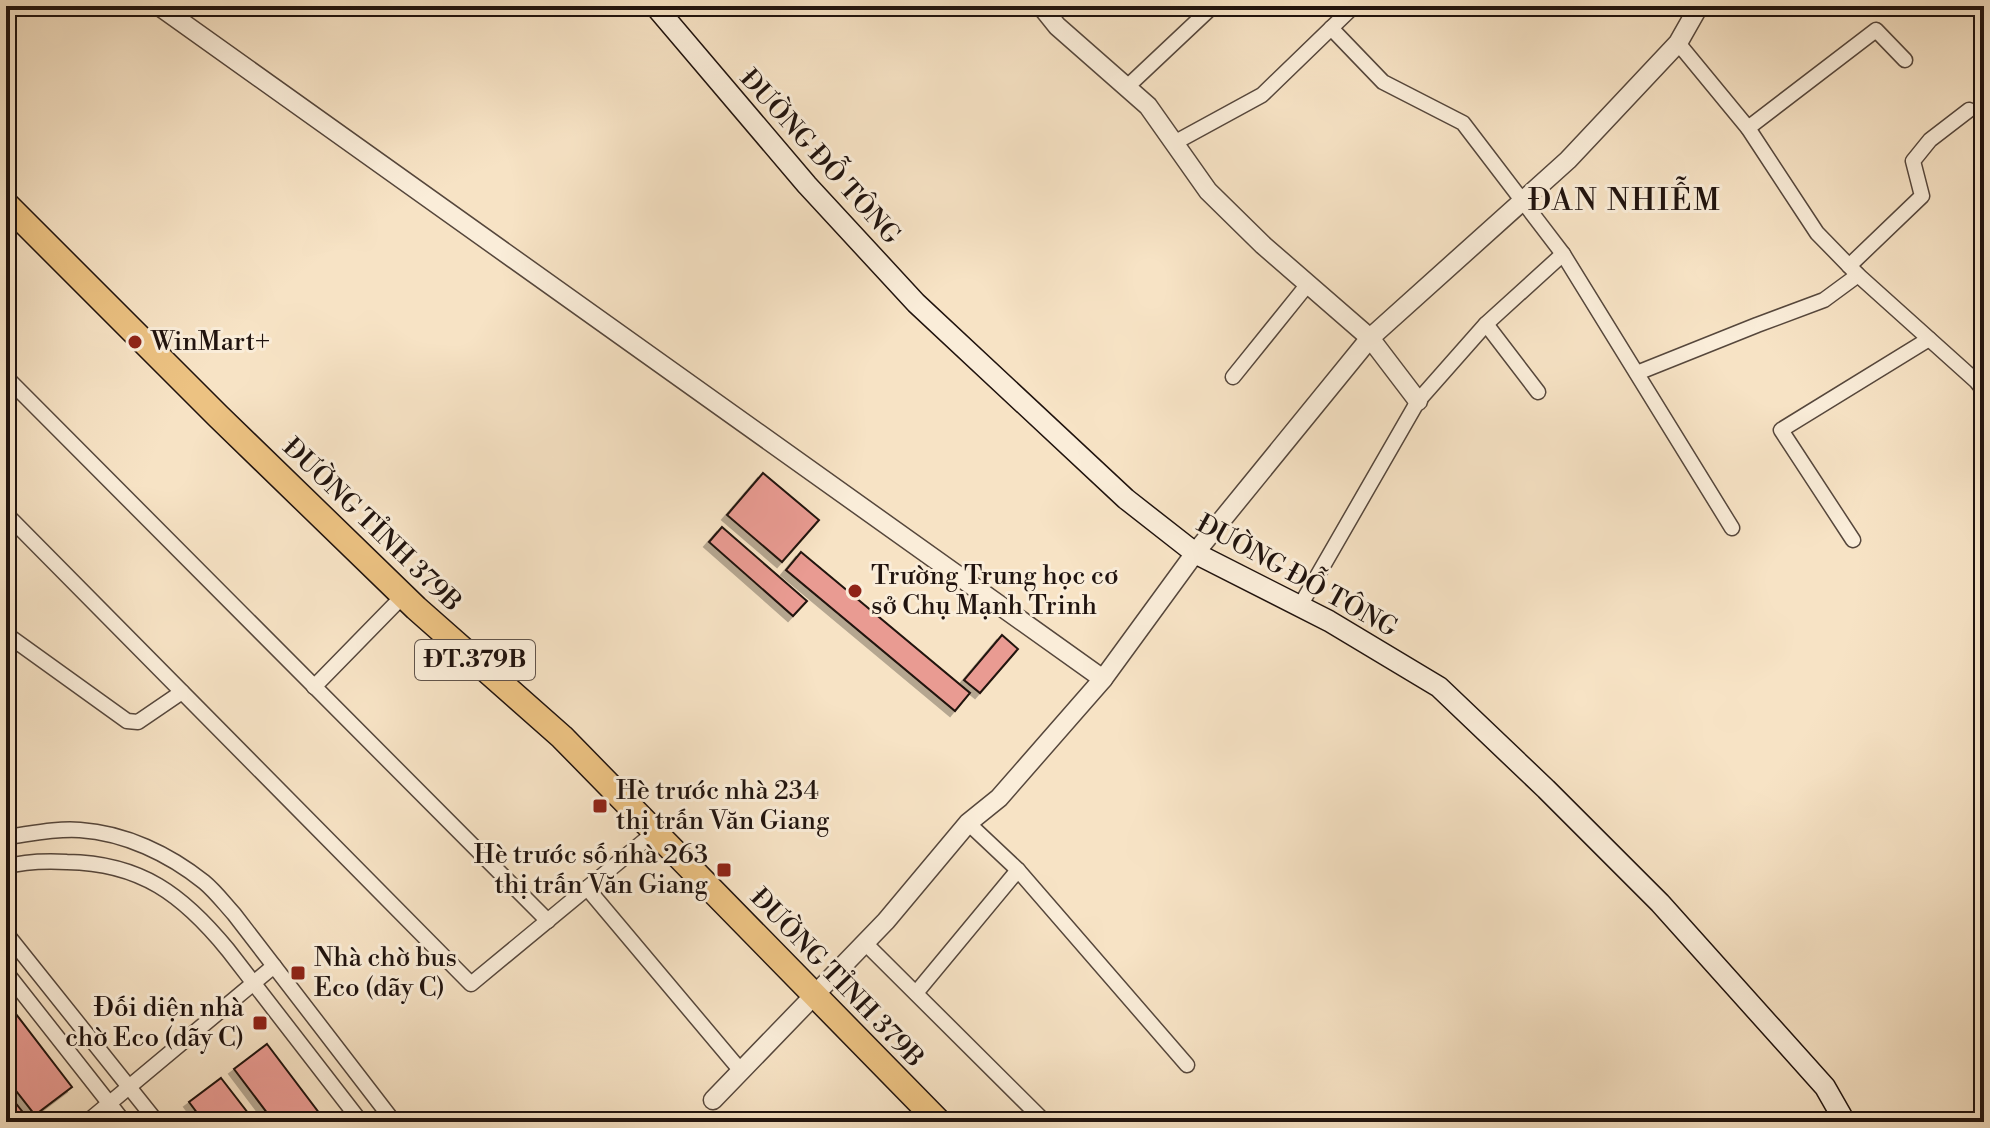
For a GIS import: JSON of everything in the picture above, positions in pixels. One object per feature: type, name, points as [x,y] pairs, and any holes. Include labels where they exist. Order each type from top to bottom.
[{"type":"main road","name":"ĐƯỜNG ĐỖ TÔNG","points":[[655,6],[807,185],[916,303],[1126,499],[1195,553],[1329,621],[1439,687],[1660,903],[1825,1087],[1845,1122]]},
{"type":"main road","name":"ĐƯỜNG TỈNH 379B","points":[[6,204],[403,596],[562,737],[939,1122]]},
{"type":"street","points":[[159,6],[1103,679]]},
{"type":"street","points":[[1041,6],[1057,26],[1148,106],[1208,191],[1263,245],[1370,338],[1418,401]]},
{"type":"street","points":[[1127,87],[1213,6]]},
{"type":"street","points":[[1174,143],[1262,95],[1354,6]]},
{"type":"street","points":[[713,1100],[886,921],[968,823],[999,798],[1103,679],[1195,553],[1370,338],[1568,160],[1678,43],[1699,6]]},
{"type":"street","points":[[1331,28],[1383,82],[1463,123],[1563,254],[1732,528]]},
{"type":"street","points":[[1748,128],[1876,30],[1905,60]]},
{"type":"street","points":[[1678,43],[1748,128],[1817,233],[1984,391]]},
{"type":"street","points":[[1637,373],[1824,300],[1922,196],[1913,161],[1930,140],[1969,110]]},
{"type":"street","points":[[1300,606],[1418,401],[1486,324],[1563,254]]},
{"type":"street","points":[[1233,377],[1308,284]]},
{"type":"street","points":[[1486,324],[1538,392]]},
{"type":"street","points":[[1853,540],[1781,430],[1929,339]]},
{"type":"street","points":[[6,377],[548,921]]},
{"type":"street","points":[[6,514],[471,984],[655,832]]},
{"type":"street","points":[[314,687],[403,596]]},
{"type":"street","points":[[6,634],[127,721],[138,722],[182,692]]},
{"type":"street","points":[[968,823],[1018,870],[1187,1065]]},
{"type":"street","points":[[6,837],[79,830],[112,835],[173,860],[206,884],[234,914],[394,1122]]},
{"type":"street","points":[[6,867],[52,861],[91,862],[122,868],[182,901],[208,925],[361,1122]]},
{"type":"street","points":[[916,993],[1018,870]]},
{"type":"street","points":[[587,888],[741,1071]]},
{"type":"street","points":[[6,933],[157,1122]]},
{"type":"street","points":[[864,942],[1045,1122]]},
{"type":"street","points":[[87,1122],[274,966]]},
{"type":"street","points":[[6,972],[124,1122]]},
{"type":"street","points":[[1975,1122],[1984,1119]]},
{"type":"building","points":[[763,473],[819,520],[782,562],[727,515]]},
{"type":"building","points":[[722,527],[807,601],[793,616],[709,542]]},
{"type":"building","points":[[801,552],[970,693],[955,711],[786,570]]},
{"type":"building","points":[[1002,635],[1018,649],[980,693],[964,680]]},
{"type":"building","points":[[6,1001],[72,1087],[35,1115],[6,1078]]},
{"type":"building","points":[[267,1044],[326,1122],[274,1122],[234,1069]]},
{"type":"building","points":[[221,1078],[255,1122],[204,1122],[189,1102]]},
{"type":"building","points":[[6,1091],[29,1120],[27,1122],[6,1122]]},
{"type":"place","name":"WinMart+","points":[[135,342]]},
{"type":"place","name":"Trường Trung học cơ sở Chụ Mạnh Trinh","points":[[855,591]]},
{"type":"place","name":"Hè trước nhà 234 thị trấn Văn Giang","points":[[600,806]]},
{"type":"place","name":"Hè trước số nhà 263 thị trấn Văn Giang","points":[[724,870]]},
{"type":"place","name":"Nhà chờ bus Eco (dãy C)","points":[[298,973]]},
{"type":"place","name":"Đối diện nhà chờ Eco (dãy C)","points":[[260,1023]]},
{"type":"district","name":"ĐAN NHIỄM","points":[[1625,201]]}]
